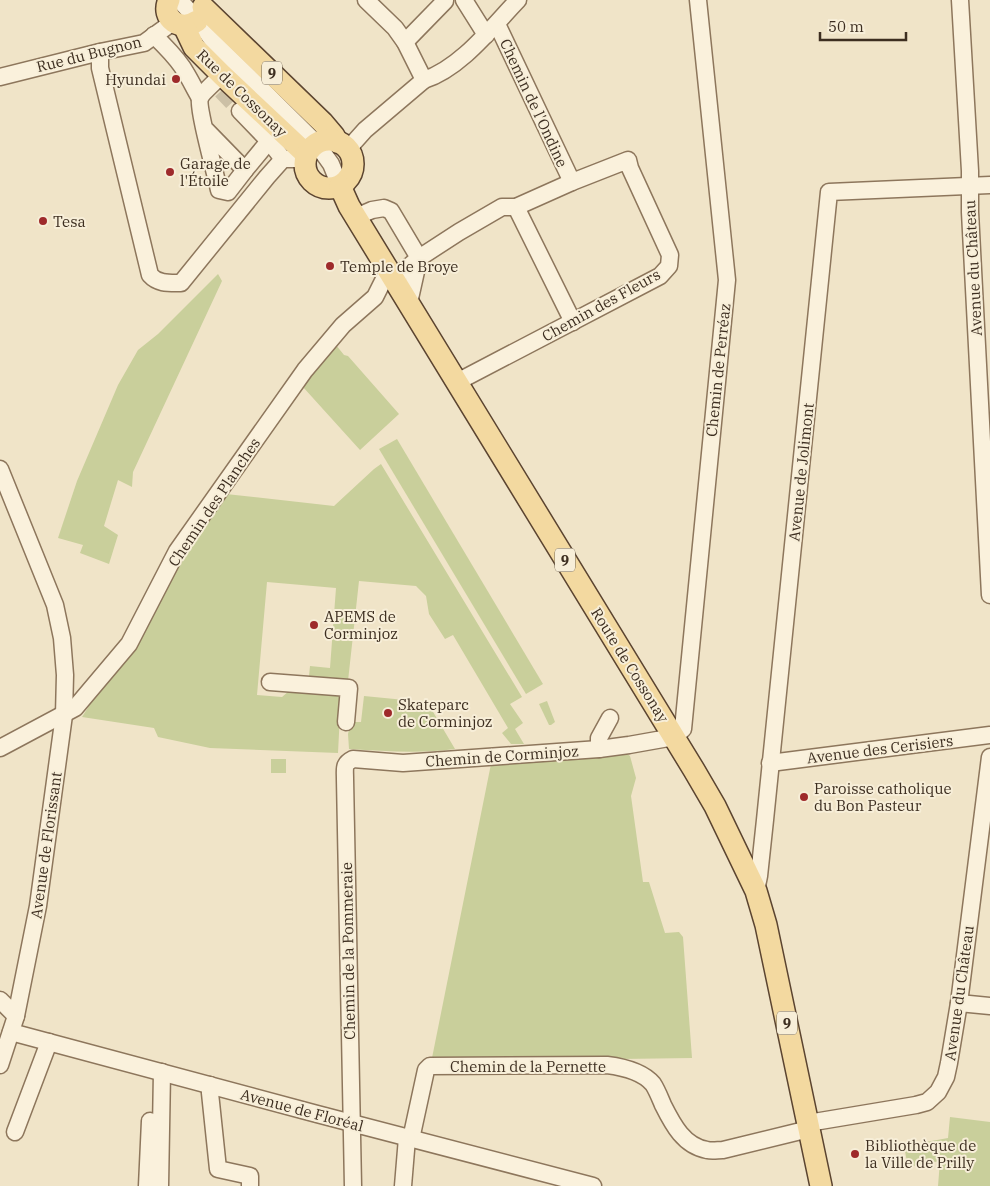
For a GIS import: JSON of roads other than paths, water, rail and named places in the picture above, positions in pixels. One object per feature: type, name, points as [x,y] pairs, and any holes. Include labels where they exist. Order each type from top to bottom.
[{"type":"main road","name":"Rue de Cossonay","points":[[169,0],[167,2],[167,13],[192,15],[194,47],[219,83],[309,152]]},
{"type":"main road","name":"9","points":[[192,15],[322,123],[342,145]]},
{"type":"main road","points":[[309,152],[326,140],[342,145],[353,163],[350,176],[340,186]]},
{"type":"main road","name":"9","points":[[309,152],[306,172],[314,184],[326,189],[340,186]]},
{"type":"main road","name":"Route de Cossonay","points":[[340,186],[349,206],[715,806],[756,891],[766,924],[821,1186]]},
{"type":"street","points":[[100,52],[100,68],[150,275],[154,280],[181,283],[267,176],[283,159],[309,152],[179,0]]},
{"type":"street","points":[[366,0],[395,28],[405,42],[424,80]]},
{"type":"street","points":[[405,42],[445,0]]},
{"type":"street","name":"Chemin de l'Ondine","points":[[464,0],[492,29],[572,182]]},
{"type":"street","points":[[342,145],[365,130],[424,80],[436,76],[452,66],[492,29],[518,0]]},
{"type":"street","name":"Chemin de Perréaz","points":[[674,737],[683,729],[727,280],[698,0]]},
{"type":"street","name":"Avenue du Château","points":[[960,0],[990,595]]},
{"type":"street","name":"Rue du Bugnon","points":[[0,77],[144,43],[154,35],[192,15]]},
{"type":"street","points":[[154,35],[176,58],[200,98],[204,128],[219,190],[228,192],[269,141]]},
{"type":"street","points":[[200,98],[219,83]]},
{"type":"street","points":[[240,110],[283,159]]},
{"type":"street","points":[[204,128],[245,170]]},
{"type":"street","name":"Chemin des Fleurs","points":[[457,382],[660,276],[670,266],[670,255],[628,160],[572,182]]},
{"type":"street","points":[[375,296],[398,287],[419,258],[502,207],[516,207],[572,182]]},
{"type":"street","name":"Avenue de Jolimont","points":[[756,891],[830,192],[990,185]]},
{"type":"street","points":[[516,207],[573,322]]},
{"type":"street","points":[[356,217],[372,210],[384,208],[391,211],[419,258]]},
{"type":"street","points":[[398,287],[419,258]]},
{"type":"street","name":"Chemin des Planches","points":[[0,748],[75,708],[129,644],[177,551],[305,370],[343,325],[375,296],[398,287]]},
{"type":"street","name":"Avenue de Florissant","points":[[0,469],[6,502],[49,588],[55,605],[62,638],[65,675],[64,715],[38,906],[16,1016],[2,1056]]},
{"type":"street","points":[[270,682],[349,688],[346,722]]},
{"type":"street","points":[[599,749],[599,738],[610,718]]},
{"type":"street","name":"Avenue des Cerisiers","points":[[770,763],[990,735]]},
{"type":"street","name":"Chemin de Corminjoz","points":[[344,779],[345,766],[354,759],[403,763],[599,749],[674,737]]},
{"type":"street","name":"Avenue du Château","points":[[808,1126],[927,1102],[938,1092],[946,1077],[959,1003],[990,757]]},
{"type":"street","name":"Chemin de la Pommeraie","points":[[344,779],[353,1186]]},
{"type":"street","points":[[0,1000],[16,1016]]},
{"type":"street","points":[[959,1003],[990,1006]]},
{"type":"street","name":"Avenue de Floréal","points":[[11,1032],[49,1042],[161,1079],[210,1085],[564,1182],[593,1186]]},
{"type":"street","points":[[15,1132],[49,1042]]},
{"type":"street","name":"Chemin de la Pernette","points":[[409,1138],[426,1070],[430,1066],[607,1064],[623,1066],[640,1074],[653,1084],[669,1117],[682,1137],[696,1147],[708,1151],[723,1150],[808,1126]]},
{"type":"street","points":[[147,1186],[151,1089],[161,1079]]},
{"type":"street","points":[[160,1186],[161,1079]]},
{"type":"street","points":[[210,1085],[218,1169],[250,1176],[250,1186]]},
{"type":"street","points":[[403,1186],[409,1138]]},
{"type":"tunnel","points":[[221,91],[240,111]]},
{"type":"place","name":"Hyundai","points":[[176,79]]},
{"type":"place","name":"Garage de l'Étoile","points":[[170,172]]},
{"type":"place","name":"Tesa","points":[[43,221]]},
{"type":"place","name":"Temple de Broye","points":[[330,266]]},
{"type":"place","name":"APEMS de Corminjoz","points":[[314,625]]},
{"type":"place","name":"Skateparc de Corminjoz","points":[[388,713]]},
{"type":"place","name":"Paroisse catholique du Bon Pasteur","points":[[804,797]]},
{"type":"place","name":"Bibliothèque de la Ville de Prilly","points":[[855,1154]]}]
